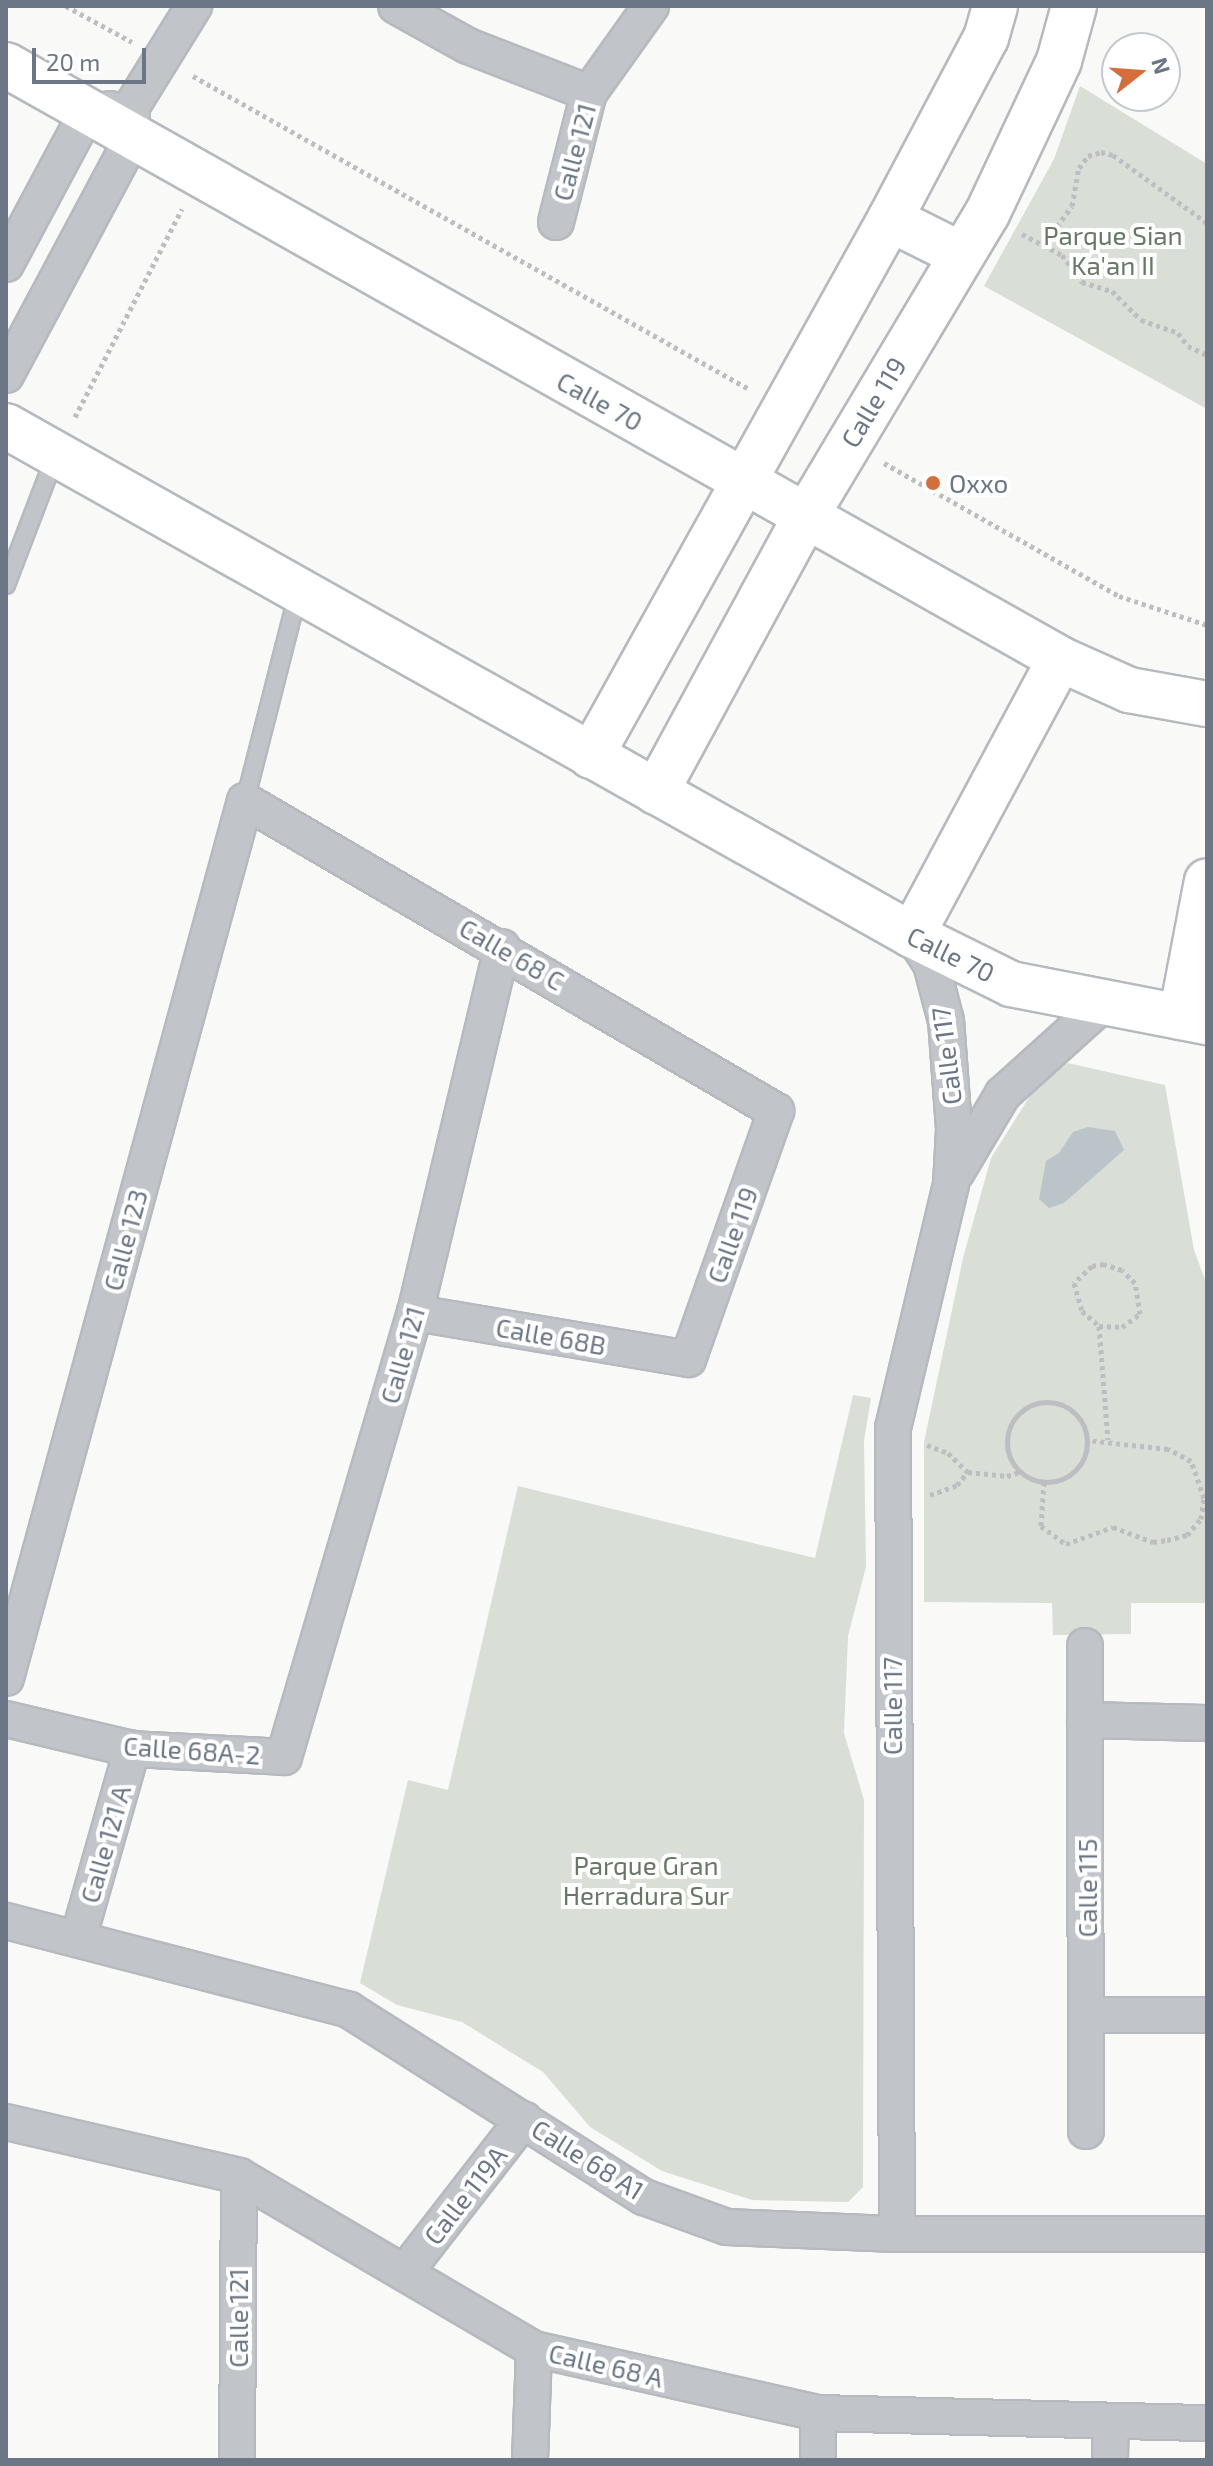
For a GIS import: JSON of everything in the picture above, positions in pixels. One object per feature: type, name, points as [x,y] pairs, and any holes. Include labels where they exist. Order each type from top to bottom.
[{"type":"street","points":[[6,375],[132,122],[160,57],[194,6]]},
{"type":"street","points":[[396,6],[468,46],[589,93]]},
{"type":"street","points":[[455,6],[468,46]]},
{"type":"street","name":"Calle 121","points":[[556,222],[589,93],[651,6]]},
{"type":"street","points":[[591,756],[741,479],[890,219],[986,38],[995,6]]},
{"type":"street","name":"Calle 119","points":[[656,792],[806,516],[987,214],[1059,61],[1074,6]]},
{"type":"street","name":"Calle 70","points":[[6,65],[87,112],[132,122],[199,176],[1060,659],[1129,690],[1207,704]]},
{"type":"street","points":[[6,264],[87,112]]},
{"type":"street","points":[[890,219],[962,255]]},
{"type":"street","name":"Calle 70","points":[[6,426],[912,935],[1011,984],[1194,1019]]},
{"type":"street","points":[[912,935],[1060,659]]},
{"type":"street","name":"Calle 68 C","points":[[245,801],[502,947],[776,1111]]},
{"type":"street","name":"Calle 123","points":[[6,1678],[245,801]]},
{"type":"street","points":[[1194,1019],[1207,881]]},
{"type":"street","name":"Calle 117","points":[[897,2234],[893,1437],[951,1185],[953,1102],[946,1021],[931,964],[912,935]]},
{"type":"street","name":"Calle 121","points":[[284,1757],[415,1313],[502,947]]},
{"type":"street","name":"Calle 117","points":[[951,1185],[1003,1094],[1105,1002]]},
{"type":"street","name":"Calle 119","points":[[688,1359],[776,1111]]},
{"type":"street","name":"Calle 68B","points":[[415,1313],[688,1359]]},
{"type":"street","name":"Calle 115","points":[[1085,1646],[1086,2131]]},
{"type":"street","name":"Calle 68A-2","points":[[6,1719],[132,1749],[284,1757]]},
{"type":"street","points":[[1085,1720],[1207,1723]]},
{"type":"street","name":"Calle 121 A","points":[[78,1939],[132,1749]]},
{"type":"street","name":"Calle 68 A1","points":[[6,1921],[349,2010],[644,2197],[727,2227],[897,2234],[1207,2234]]},
{"type":"street","points":[[1088,2015],[1207,2015]]},
{"type":"street","name":"Calle 119A","points":[[406,2271],[524,2119]]},
{"type":"street","name":"Calle 68 A","points":[[6,2122],[239,2176],[406,2271],[534,2349],[818,2413],[1207,2423]]},
{"type":"street","name":"Calle 121","points":[[237,2460],[239,2176]]},
{"type":"street","points":[[530,2460],[534,2349]]},
{"type":"street","points":[[818,2413],[818,2460]]},
{"type":"street","points":[[1110,2460],[1111,2421]]},
{"type":"lane","points":[[6,585],[11,554],[56,455]]},
{"type":"lane","points":[[245,801],[298,591]]},
{"type":"path","points":[[66,6],[781,408]]},
{"type":"path","points":[[1043,246],[1072,206],[1079,168],[1088,156],[1101,152],[1120,159],[1207,223]]},
{"type":"path","points":[[56,455],[199,176]]},
{"type":"path","points":[[987,214],[1062,255],[1082,282],[1112,291],[1141,320],[1178,333],[1188,346],[1207,355]]},
{"type":"path","points":[[849,443],[1119,596],[1207,625]]},
{"type":"path","points":[[1099,1326],[1122,1327],[1140,1314],[1135,1283],[1122,1270],[1104,1264],[1092,1266],[1074,1283],[1082,1311],[1099,1326],[1108,1440]]},
{"type":"path","points":[[893,1437],[937,1447],[968,1472],[1007,1476],[1020,1472],[1044,1482],[1065,1478],[1077,1468],[1087,1440],[1074,1411],[1045,1401],[1030,1405],[1017,1414],[1007,1444],[1020,1472]]},
{"type":"path","points":[[1044,1482],[1041,1526],[1049,1537],[1066,1544],[1113,1527],[1153,1542],[1187,1535],[1201,1519],[1204,1498],[1191,1461],[1168,1449],[1133,1448],[1108,1440],[1087,1440]]},
{"type":"path","points":[[893,1497],[942,1494],[968,1472]]},
{"type":"green space","name":"Parque Sian Ka'an II","points":[[1080,86],[1101,99],[1101,112],[1122,112],[1207,164],[1207,409],[984,286],[1054,159]]},
{"type":"green space","points":[[1068,1063],[1165,1085],[1194,1250],[1207,1285],[1207,1603],[1131,1603],[1131,1634],[1053,1635],[1052,1603],[924,1602],[924,1442],[963,1258],[991,1158],[1035,1088]]},
{"type":"green space","name":"Parque Gran Herradura Sur","points":[[853,1395],[871,1398],[864,1441],[866,1567],[848,1636],[844,1733],[864,1800],[863,2187],[848,2202],[752,2200],[662,2171],[590,2127],[543,2072],[462,2022],[397,2005],[360,1983],[408,1780],[448,1790],[518,1486],[815,1558]]},
{"type":"shaded area","points":[[1088,1127],[1115,1131],[1124,1150],[1064,1203],[1049,1208],[1039,1199],[1046,1161],[1059,1153],[1073,1132]]},
{"type":"place","name":"Oxxo","points":[[933,483]]}]
